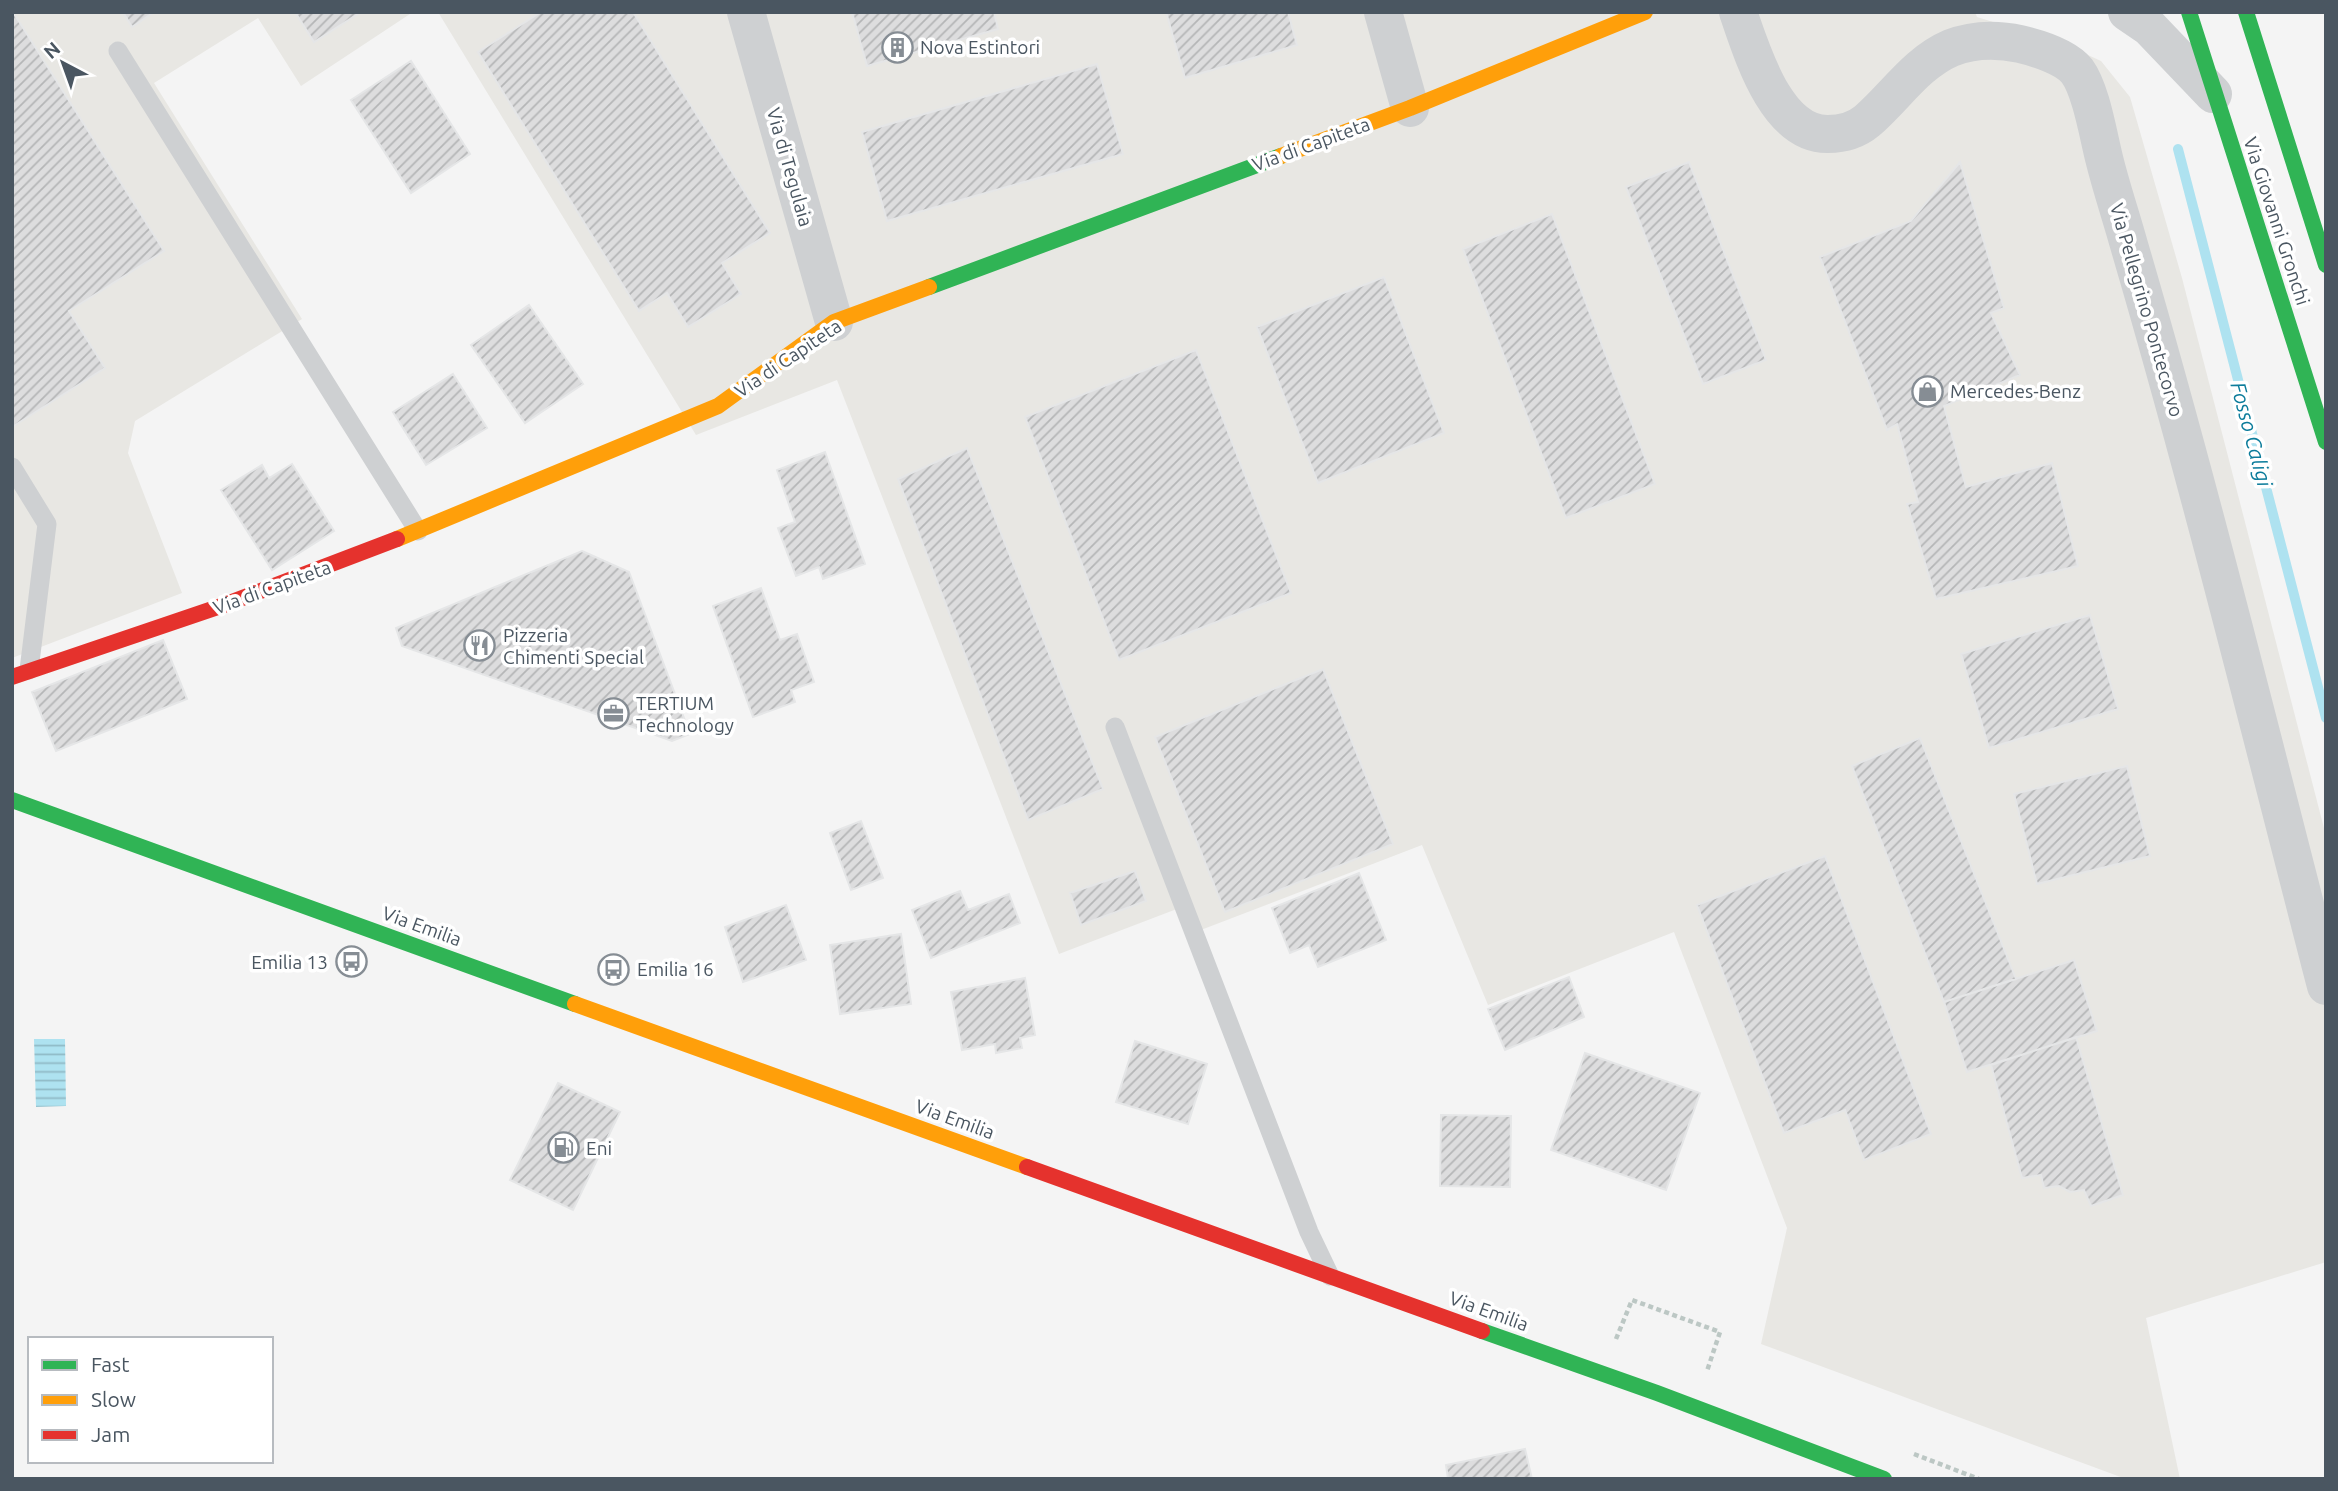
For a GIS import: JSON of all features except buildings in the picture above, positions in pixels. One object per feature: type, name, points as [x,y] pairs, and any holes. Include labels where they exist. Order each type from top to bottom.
[{"type":"main road","name":"Via di Capiteta","points":[[21,673],[224,605],[418,531],[718,405],[834,322],[1410,108],[1645,12]]},
{"type":"main road","name":"Via Giovanni Gronchi","points":[[2189,12],[2326,442]]},
{"type":"main road","name":"Via Giovanni Gronchi","points":[[2246,12],[2326,265]]},
{"type":"main road","name":"Via Emilia","points":[[12,800],[1644,1388],[1884,1479]]},
{"type":"street","name":"Via di Tegulaia","points":[[746,12],[834,322]]},
{"type":"street","points":[[1383,12],[1410,108]]},
{"type":"street","name":"Via Pellegrino Pontecorvo","points":[[1738,12],[1758,68],[1782,110],[1800,125],[1819,134],[1844,134],[1865,123],[1920,68],[1951,48],[1983,39],[2018,44],[2050,53],[2076,69],[2088,97],[2229,608],[2326,986]]},
{"type":"street","points":[[2127,12],[2149,27],[2213,94]]},
{"type":"lane","points":[[118,51],[418,531]]},
{"type":"lane","points":[[12,467],[47,524],[21,673]]},
{"type":"lane","points":[[1115,727],[1309,1232],[1330,1277]]},
{"type":"shaded area","points":[[12,12],[413,12],[301,86],[258,18],[154,83],[302,319],[135,421],[128,453],[182,593],[12,658]]},
{"type":"shaded area","points":[[438,12],[1975,12],[1977,17],[2064,44],[2101,61],[2130,97],[2182,278],[2326,836],[2326,1262],[2146,1318],[2180,1479],[2126,1479],[1761,1344],[1787,1228],[1674,932],[1488,1005],[1422,845],[1193,933],[1182,907],[1059,954],[837,380],[696,435]]},
{"type":"water","points":[[34,1039],[65,1039],[66,1106],[36,1107]]},
{"type":"waterway","name":"Fosso Caligi","points":[[2178,149],[2326,718]]},
{"type":"traffic: fast","points":[[2189,12],[2326,442]]},
{"type":"traffic: fast","points":[[2246,12],[2326,265]]},
{"type":"traffic: fast","points":[[929,287],[1281,156]]},
{"type":"traffic: fast","points":[[12,800],[575,1004]]},
{"type":"traffic: fast","points":[[1482,1331],[1657,1393],[1884,1479]]},
{"type":"traffic: slow","points":[[1281,156],[1410,108],[1645,12]]},
{"type":"traffic: slow","points":[[397,539],[718,406],[834,322],[929,287]]},
{"type":"traffic: slow","points":[[575,1004],[1027,1167]]},
{"type":"traffic: jam","points":[[12,677],[224,605],[397,539]]},
{"type":"traffic: jam","points":[[1027,1167],[1482,1331]]},
{"type":"place","name":"Nova Estintori","points":[[897,47]]},
{"type":"place","name":"Mercedes-Benz","points":[[1927,391]]},
{"type":"place","name":"Pizzeria Chimenti Special","points":[[480,646]]},
{"type":"place","name":"TERTIUM Technology","points":[[613,714]]},
{"type":"place","name":"Emilia 13","points":[[351,962]]},
{"type":"place","name":"Emilia 16","points":[[614,969]]},
{"type":"place","name":"Eni","points":[[563,1148]]}]
